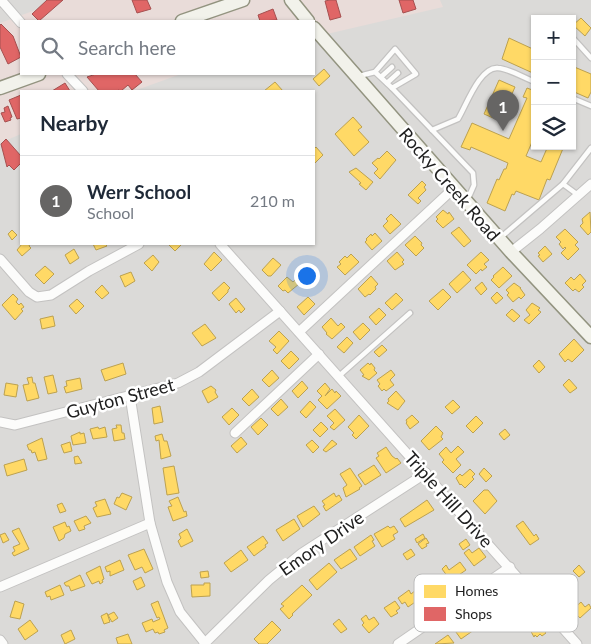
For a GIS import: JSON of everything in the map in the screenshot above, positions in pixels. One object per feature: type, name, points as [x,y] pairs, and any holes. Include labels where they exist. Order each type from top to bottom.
[{"type":"street","points":[[0,0],[20,22]]},
{"type":"street","points":[[290,0],[307,20]]},
{"type":"street","points":[[185,20],[235,1]]},
{"type":"street","name":"Rocky Creek Road","points":[[315,29],[499,239],[591,336]]},
{"type":"street","points":[[0,88],[36,75]]},
{"type":"street","points":[[68,75],[82,90]]},
{"type":"street","points":[[511,252],[591,184]]},
{"type":"street","points":[[299,332],[454,188]]},
{"type":"street","points":[[0,259],[28,292],[41,297],[52,295],[89,271],[137,245]]},
{"type":"street","name":"Triple Hill Drive","points":[[221,245],[515,574]]},
{"type":"street","name":"Guyton Street","points":[[0,422],[15,425],[172,386],[199,372],[280,311]]},
{"type":"street","points":[[235,433],[319,354]]},
{"type":"street","points":[[130,396],[150,523],[172,595],[188,623],[204,644]]},
{"type":"street","name":"Emory Drive","points":[[204,644],[268,580],[302,553],[426,473]]},
{"type":"street","points":[[0,587],[150,523]]},
{"type":"street","points":[[501,574],[510,568]]},
{"type":"street","points":[[398,644],[416,632]]},
{"type":"street","name":"Triple Hill Drive","points":[[566,632],[577,644]]},
{"type":"street","points":[[0,640],[3,644]]},
{"type":"lane","points":[[576,41],[591,58]]},
{"type":"lane","points":[[356,77],[375,72],[395,49],[406,66],[416,74],[392,88]]},
{"type":"lane","points":[[381,77],[392,67]]},
{"type":"lane","points":[[432,130],[458,119],[480,78],[492,68],[499,68],[531,80]]},
{"type":"lane","points":[[375,72],[387,82],[473,173],[474,185],[466,202]]},
{"type":"lane","points":[[387,82],[398,73]]},
{"type":"lane","points":[[576,100],[591,106]]},
{"type":"lane","points":[[499,239],[563,184],[591,148]]},
{"type":"lane","points":[[563,184],[578,195]]},
{"type":"lane","points":[[339,376],[410,313]]},
{"type":"shaded area","points":[[0,0],[591,0],[591,644],[0,644]]},
{"type":"shaded area","points":[[63,0],[440,0],[443,7],[315,37],[315,20],[20,20],[20,75],[178,75],[137,90],[20,90],[20,134],[0,143],[0,23]]},
{"type":"building: Homes","points":[[581,18],[591,28],[585,36],[576,28],[576,22]]},
{"type":"building: Homes","points":[[509,38],[531,48],[531,72],[502,59]]},
{"type":"building: Homes","points":[[576,68],[591,74],[591,92],[588,98],[576,93]]},
{"type":"building: Homes","points":[[324,69],[330,76],[319,86],[313,79]]},
{"type":"building: Homes","points":[[499,80],[515,87],[500,121],[484,114]]},
{"type":"building: Homes","points":[[275,82],[282,90],[265,90]]},
{"type":"building: Homes","points":[[527,88],[531,90],[531,144],[526,156],[541,162],[546,150],[562,150],[550,180],[547,179],[539,200],[516,191],[514,195],[512,194],[505,211],[487,203],[497,179],[499,180],[508,163],[471,147],[470,150],[461,147],[472,123],[509,139],[527,98],[523,97]]},
{"type":"building: Homes","points":[[353,117],[362,127],[358,130],[369,142],[354,156],[335,134]]},
{"type":"building: Homes","points":[[315,148],[323,155],[315,163]]},
{"type":"building: Homes","points":[[387,151],[396,160],[380,179],[374,173],[378,169],[372,163]]},
{"type":"building: Homes","points":[[356,168],[373,182],[366,190],[349,172]]},
{"type":"building: Homes","points":[[422,181],[426,185],[424,187],[426,190],[418,198],[421,201],[418,204],[408,195]]},
{"type":"building: Homes","points":[[443,210],[448,214],[449,212],[454,219],[443,228],[436,221],[438,219],[436,217]]},
{"type":"building: Homes","points":[[590,212],[591,232],[588,235],[580,226],[583,223],[582,219]]},
{"type":"building: Homes","points":[[391,214],[401,224],[390,234],[383,226]]},
{"type":"building: Homes","points":[[459,227],[471,241],[464,247],[451,233]]},
{"type":"building: Homes","points":[[565,229],[578,242],[575,245],[579,249],[568,260],[561,253],[566,248],[563,249],[559,244],[561,242],[556,237]]},
{"type":"building: Homes","points":[[12,230],[17,235],[12,240],[8,234]]},
{"type":"building: Homes","points":[[375,233],[382,241],[372,250],[365,242],[371,234],[372,236]]},
{"type":"building: Homes","points":[[415,236],[424,248],[416,256],[405,245]]},
{"type":"building: Homes","points":[[21,245],[30,245],[31,248],[22,256],[17,250]]},
{"type":"building: Homes","points":[[94,245],[107,246],[96,250]]},
{"type":"building: Homes","points":[[169,245],[181,245],[175,251]]},
{"type":"building: Homes","points":[[545,246],[552,254],[543,262],[538,253]]},
{"type":"building: Homes","points":[[74,249],[79,258],[70,264],[65,255]]},
{"type":"building: Homes","points":[[214,252],[222,260],[211,271],[204,264]]},
{"type":"building: Homes","points":[[397,252],[404,260],[402,262],[404,264],[395,270],[387,261]]},
{"type":"building: Homes","points":[[481,252],[489,260],[484,264],[487,267],[482,271],[481,269],[476,274],[467,265]]},
{"type":"building: Homes","points":[[351,254],[359,262],[345,275],[337,267],[345,256],[347,258]]},
{"type":"building: Homes","points":[[153,255],[159,262],[152,271],[144,263]]},
{"type":"building: Homes","points":[[273,258],[281,265],[271,276],[268,276],[262,270]]},
{"type":"building: Homes","points":[[45,266],[54,274],[44,284],[35,275]]},
{"type":"building: Homes","points":[[503,267],[512,276],[499,288],[491,280]]},
{"type":"building: Homes","points":[[463,271],[471,280],[457,293],[449,284]]},
{"type":"building: Homes","points":[[131,272],[135,281],[125,287],[120,276]]},
{"type":"building: Homes","points":[[580,274],[586,281],[582,285],[584,287],[579,292],[575,289],[573,291],[565,283],[571,277],[574,280]]},
{"type":"building: Homes","points":[[371,276],[378,284],[370,295],[365,297],[358,289]]},
{"type":"building: Homes","points":[[287,277],[299,284],[288,293],[278,286]]},
{"type":"building: Homes","points":[[224,282],[230,288],[219,301],[212,293]]},
{"type":"building: Homes","points":[[482,282],[487,289],[481,295],[475,288]]},
{"type":"building: Homes","points":[[514,283],[521,288],[525,295],[513,302],[507,295],[509,293],[506,290]]},
{"type":"building: Homes","points":[[102,285],[109,293],[102,299],[95,292]]},
{"type":"building: Homes","points":[[443,289],[451,297],[438,310],[429,301]]},
{"type":"building: Homes","points":[[497,292],[503,298],[496,304],[491,298]]},
{"type":"building: Homes","points":[[396,293],[403,300],[392,310],[385,303]]},
{"type":"building: Homes","points":[[13,294],[18,299],[16,302],[19,305],[21,303],[24,307],[15,320],[2,305]]},
{"type":"building: Homes","points":[[308,297],[315,304],[304,315],[297,307]]},
{"type":"building: Homes","points":[[236,298],[245,309],[241,313],[239,310],[236,313],[229,304]]},
{"type":"building: Homes","points":[[77,299],[84,306],[76,314],[69,306]]},
{"type":"building: Homes","points":[[532,303],[540,308],[538,310],[541,312],[529,324],[524,320],[530,315],[526,310]]},
{"type":"building: Homes","points":[[379,308],[386,315],[376,325],[369,317]]},
{"type":"building: Homes","points":[[512,309],[520,316],[514,322],[506,315]]},
{"type":"building: Homes","points":[[53,316],[55,326],[42,329],[40,319]]},
{"type":"building: Homes","points":[[331,318],[338,326],[341,323],[345,327],[332,339],[322,327]]},
{"type":"building: Homes","points":[[363,323],[370,330],[360,340],[353,332]]},
{"type":"building: Homes","points":[[205,324],[216,338],[202,346],[192,333]]},
{"type":"building: Homes","points":[[279,331],[289,341],[277,354],[273,350],[276,347],[269,341]]},
{"type":"building: Homes","points":[[347,337],[353,343],[344,353],[337,347]]},
{"type":"building: Homes","points":[[574,339],[584,350],[572,362],[568,359],[565,362],[559,354]]},
{"type":"building: Homes","points":[[382,345],[387,350],[379,357],[374,352]]},
{"type":"building: Homes","points":[[291,351],[299,359],[289,369],[281,361]]},
{"type":"building: Homes","points":[[539,360],[545,367],[539,373],[533,366]]},
{"type":"building: Homes","points":[[123,363],[126,374],[105,381],[101,370]]},
{"type":"building: Homes","points":[[368,363],[370,365],[371,363],[377,373],[369,380],[362,376],[364,375],[360,370]]},
{"type":"building: Homes","points":[[272,370],[279,378],[269,387],[262,380]]},
{"type":"building: Homes","points":[[391,370],[395,375],[390,380],[394,385],[386,391],[384,389],[382,391],[378,386],[380,384],[377,380]]},
{"type":"building: Homes","points":[[53,375],[57,392],[48,394],[44,377]]},
{"type":"building: Homes","points":[[32,377],[39,398],[27,401],[23,385],[29,384],[27,378]]},
{"type":"building: Homes","points":[[80,378],[82,389],[66,393],[64,387],[67,386],[66,381]]},
{"type":"building: Homes","points":[[569,379],[577,388],[570,393],[563,385]]},
{"type":"building: Homes","points":[[302,381],[308,388],[298,398],[292,391]]},
{"type":"building: Homes","points":[[6,383],[18,385],[16,397],[4,395]]},
{"type":"building: Homes","points":[[325,383],[330,389],[325,396],[332,389],[341,396],[327,409],[318,400],[322,396],[317,391]]},
{"type":"building: Homes","points":[[211,386],[216,390],[215,392],[218,397],[208,403],[202,391]]},
{"type":"building: Homes","points":[[252,389],[259,397],[249,406],[242,399]]},
{"type":"building: Homes","points":[[396,391],[405,401],[398,410],[387,403],[388,399]]},
{"type":"building: Homes","points":[[281,399],[288,407],[278,416],[271,409]]},
{"type":"building: Homes","points":[[453,400],[460,407],[452,414],[445,407]]},
{"type":"building: Homes","points":[[310,401],[316,407],[306,418],[300,412]]},
{"type":"building: Homes","points":[[160,406],[163,422],[154,424],[152,408]]},
{"type":"building: Homes","points":[[232,408],[239,415],[229,425],[222,417]]},
{"type":"building: Homes","points":[[335,409],[345,420],[334,430],[330,427],[334,423],[327,416]]},
{"type":"building: Homes","points":[[359,415],[369,426],[356,439],[352,435],[354,433],[348,427]]},
{"type":"building: Homes","points":[[412,415],[419,422],[410,429],[406,420]]},
{"type":"building: Homes","points":[[476,416],[483,423],[473,433],[466,426]]},
{"type":"building: Homes","points":[[261,418],[268,425],[258,435],[251,427]]},
{"type":"building: Homes","points":[[321,422],[328,429],[320,437],[313,430]]},
{"type":"building: Homes","points":[[116,425],[121,425],[125,439],[114,441],[112,429],[117,428]]},
{"type":"building: Homes","points":[[436,426],[443,433],[441,437],[443,439],[429,450],[421,441]]},
{"type":"building: Homes","points":[[98,427],[99,429],[105,427],[107,437],[93,439],[90,429]]},
{"type":"building: Homes","points":[[505,429],[510,435],[504,440],[499,434]]},
{"type":"building: Homes","points":[[80,432],[80,434],[84,433],[86,443],[73,445],[71,436]]},
{"type":"building: Homes","points":[[162,434],[164,441],[167,441],[171,456],[161,459],[159,440],[156,441],[155,436]]},
{"type":"building: Homes","points":[[241,437],[247,444],[237,453],[231,446]]},
{"type":"building: Homes","points":[[42,438],[47,459],[38,461],[35,452],[32,453],[27,445]]},
{"type":"building: Homes","points":[[312,440],[319,447],[313,453],[306,445]]},
{"type":"building: Homes","points":[[332,440],[337,444],[326,452],[323,450]]},
{"type":"building: Homes","points":[[70,442],[72,451],[64,453],[61,445]]},
{"type":"building: Homes","points":[[458,446],[464,452],[456,459],[461,465],[453,473],[442,462],[444,460],[439,454],[446,447],[451,453]]},
{"type":"building: Homes","points":[[386,447],[392,456],[401,463],[386,473],[376,458],[379,456],[377,453]]},
{"type":"building: Homes","points":[[78,456],[82,463],[75,464],[74,457]]},
{"type":"building: Homes","points":[[24,459],[27,470],[7,476],[4,465]]},
{"type":"building: Homes","points":[[374,465],[381,475],[365,485],[358,475]]},
{"type":"building: Homes","points":[[174,466],[179,493],[167,495],[163,468]]},
{"type":"building: Homes","points":[[350,468],[362,486],[346,497],[343,488],[347,485],[340,474]]},
{"type":"building: Homes","points":[[484,468],[492,476],[486,482],[479,474]]},
{"type":"building: Homes","points":[[470,469],[475,474],[472,477],[474,479],[465,488],[460,485],[456,478],[460,474],[462,476]]},
{"type":"building: Homes","points":[[484,490],[488,490],[497,501],[485,514],[473,501]]},
{"type":"building: Homes","points":[[122,493],[132,497],[126,510],[114,504],[117,497],[119,498]]},
{"type":"building: Homes","points":[[334,493],[336,497],[339,495],[342,500],[326,511],[322,501]]},
{"type":"building: Homes","points":[[178,497],[187,516],[173,521],[168,507],[172,506],[169,501]]},
{"type":"building: Homes","points":[[105,499],[111,514],[97,517],[93,508],[97,506],[95,502]]},
{"type":"building: Homes","points":[[427,500],[434,510],[405,527],[400,519]]},
{"type":"building: Homes","points":[[62,503],[66,511],[60,513],[57,505]]},
{"type":"building: Homes","points":[[314,506],[320,514],[303,527],[297,516]]},
{"type":"building: Homes","points":[[86,516],[91,523],[84,526],[85,529],[79,531],[74,521]]},
{"type":"building: Homes","points":[[294,519],[300,529],[283,541],[276,530]]},
{"type":"building: Homes","points":[[523,521],[534,536],[536,534],[539,539],[530,545],[516,526]]},
{"type":"building: Homes","points":[[65,522],[71,531],[65,534],[64,538],[59,541],[53,527]]},
{"type":"building: Homes","points":[[388,526],[390,528],[394,526],[398,532],[393,535],[395,539],[382,547],[374,534]]},
{"type":"building: Homes","points":[[19,528],[29,549],[14,556],[12,553],[15,551],[13,547],[20,544],[12,531]]},
{"type":"building: Homes","points":[[187,529],[193,541],[181,547],[178,541],[181,538],[179,534]]},
{"type":"building: Homes","points":[[5,533],[9,540],[3,543],[0,535]]},
{"type":"building: Homes","points":[[423,534],[425,538],[417,543],[415,539]]},
{"type":"building: Homes","points":[[371,535],[375,546],[360,556],[354,547]]},
{"type":"building: Homes","points":[[263,536],[268,543],[265,545],[266,547],[254,556],[247,547]]},
{"type":"building: Homes","points":[[426,538],[429,543],[422,549],[418,544]]},
{"type":"building: Homes","points":[[466,539],[470,545],[463,550],[459,544]]},
{"type":"building: Homes","points":[[479,548],[486,557],[474,566],[464,553],[469,549],[472,553]]},
{"type":"building: Homes","points":[[144,549],[153,569],[145,573],[142,567],[135,570],[128,555]]},
{"type":"building: Homes","points":[[350,549],[357,559],[341,569],[334,560]]},
{"type":"building: Homes","points":[[411,549],[415,555],[407,560],[403,554]]},
{"type":"building: Homes","points":[[241,550],[248,560],[231,572],[224,563]]},
{"type":"building: Homes","points":[[120,560],[124,570],[110,576],[110,571],[107,572],[105,567]]},
{"type":"building: Homes","points":[[460,562],[466,570],[460,574],[446,574],[442,569],[446,565],[449,570]]},
{"type":"building: Homes","points":[[329,563],[337,572],[317,590],[309,580]]},
{"type":"building: Homes","points":[[579,565],[585,572],[579,577],[573,571]]},
{"type":"building: Homes","points":[[100,566],[104,579],[102,580],[103,582],[100,584],[99,581],[92,584],[86,573]]},
{"type":"building: Homes","points":[[208,571],[209,577],[201,578],[200,572]]},
{"type":"building: Homes","points":[[80,575],[85,586],[71,591],[69,586],[66,586],[64,583]]},
{"type":"building: Homes","points":[[141,577],[145,586],[137,590],[133,581]]},
{"type":"building: Homes","points":[[204,583],[210,583],[210,596],[192,597],[191,585],[204,585]]},
{"type":"building: Homes","points":[[60,585],[64,595],[51,600],[50,596],[47,597],[45,592]]},
{"type":"building: Homes","points":[[302,585],[312,595],[289,619],[280,609],[284,606],[281,604]]},
{"type":"building: Homes","points":[[409,590],[411,594],[414,592],[414,603],[408,607],[405,602],[402,604],[398,598]]},
{"type":"building: Homes","points":[[15,601],[24,604],[20,619],[10,617]]},
{"type":"building: Homes","points":[[158,601],[168,628],[164,630],[165,632],[159,634],[158,632],[155,633],[153,629],[146,632],[142,623],[152,619],[153,622],[160,619],[159,617],[157,618],[151,604]]},
{"type":"building: Homes","points":[[395,601],[400,608],[396,611],[398,613],[391,617],[384,608]]},
{"type":"building: Homes","points":[[581,602],[585,607],[589,604],[591,608],[580,618],[578,616],[578,605]]},
{"type":"building: Homes","points":[[114,612],[118,618],[112,622],[108,615]]},
{"type":"building: Homes","points":[[107,613],[110,622],[104,624],[101,616]]},
{"type":"building: Homes","points":[[366,615],[369,620],[374,617],[379,624],[369,633],[362,625],[364,623],[361,619]]},
{"type":"building: Homes","points":[[339,619],[347,629],[341,633],[333,624]]},
{"type":"building: Homes","points":[[30,620],[38,631],[25,640],[18,629]]},
{"type":"building: Homes","points":[[272,621],[281,630],[267,644],[259,644],[254,639]]},
{"type":"building: Homes","points":[[71,630],[75,639],[65,644],[61,635]]},
{"type":"building: Homes","points":[[456,632],[471,632],[461,639]]},
{"type":"building: Homes","points":[[531,632],[546,633],[542,636],[540,634],[537,637],[535,635],[534,637]]},
{"type":"building: Homes","points":[[128,634],[132,644],[118,644],[116,638]]},
{"type":"building: Homes","points":[[448,635],[454,643],[435,644]]},
{"type":"building: Shops","points":[[47,0],[63,0],[40,20],[32,14]]},
{"type":"building: Shops","points":[[132,0],[147,0],[151,9],[137,13]]},
{"type":"building: Shops","points":[[336,0],[341,17],[330,20],[325,1]]},
{"type":"building: Shops","points":[[399,0],[413,0],[416,9],[403,13]]},
{"type":"building: Shops","points":[[273,9],[277,20],[260,20],[258,15]]},
{"type":"building: Shops","points":[[0,25],[13,36],[20,54],[20,58],[8,64],[0,47]]},
{"type":"building: Shops","points":[[93,75],[136,75],[142,82],[132,90],[128,85],[122,90],[98,90],[87,77]]},
{"type":"building: Shops","points":[[65,83],[69,90],[54,90]]},
{"type":"building: Shops","points":[[20,95],[20,118],[17,119],[9,100]]},
{"type":"building: Shops","points":[[8,106],[12,117],[10,118],[11,120],[5,122],[1,113],[5,112],[4,108]]},
{"type":"building: Shops","points":[[6,139],[20,155],[20,164],[14,170],[9,165],[7,167],[1,144]]},
{"type":"place","name":"Werr School","points":[[503,131]]}]
